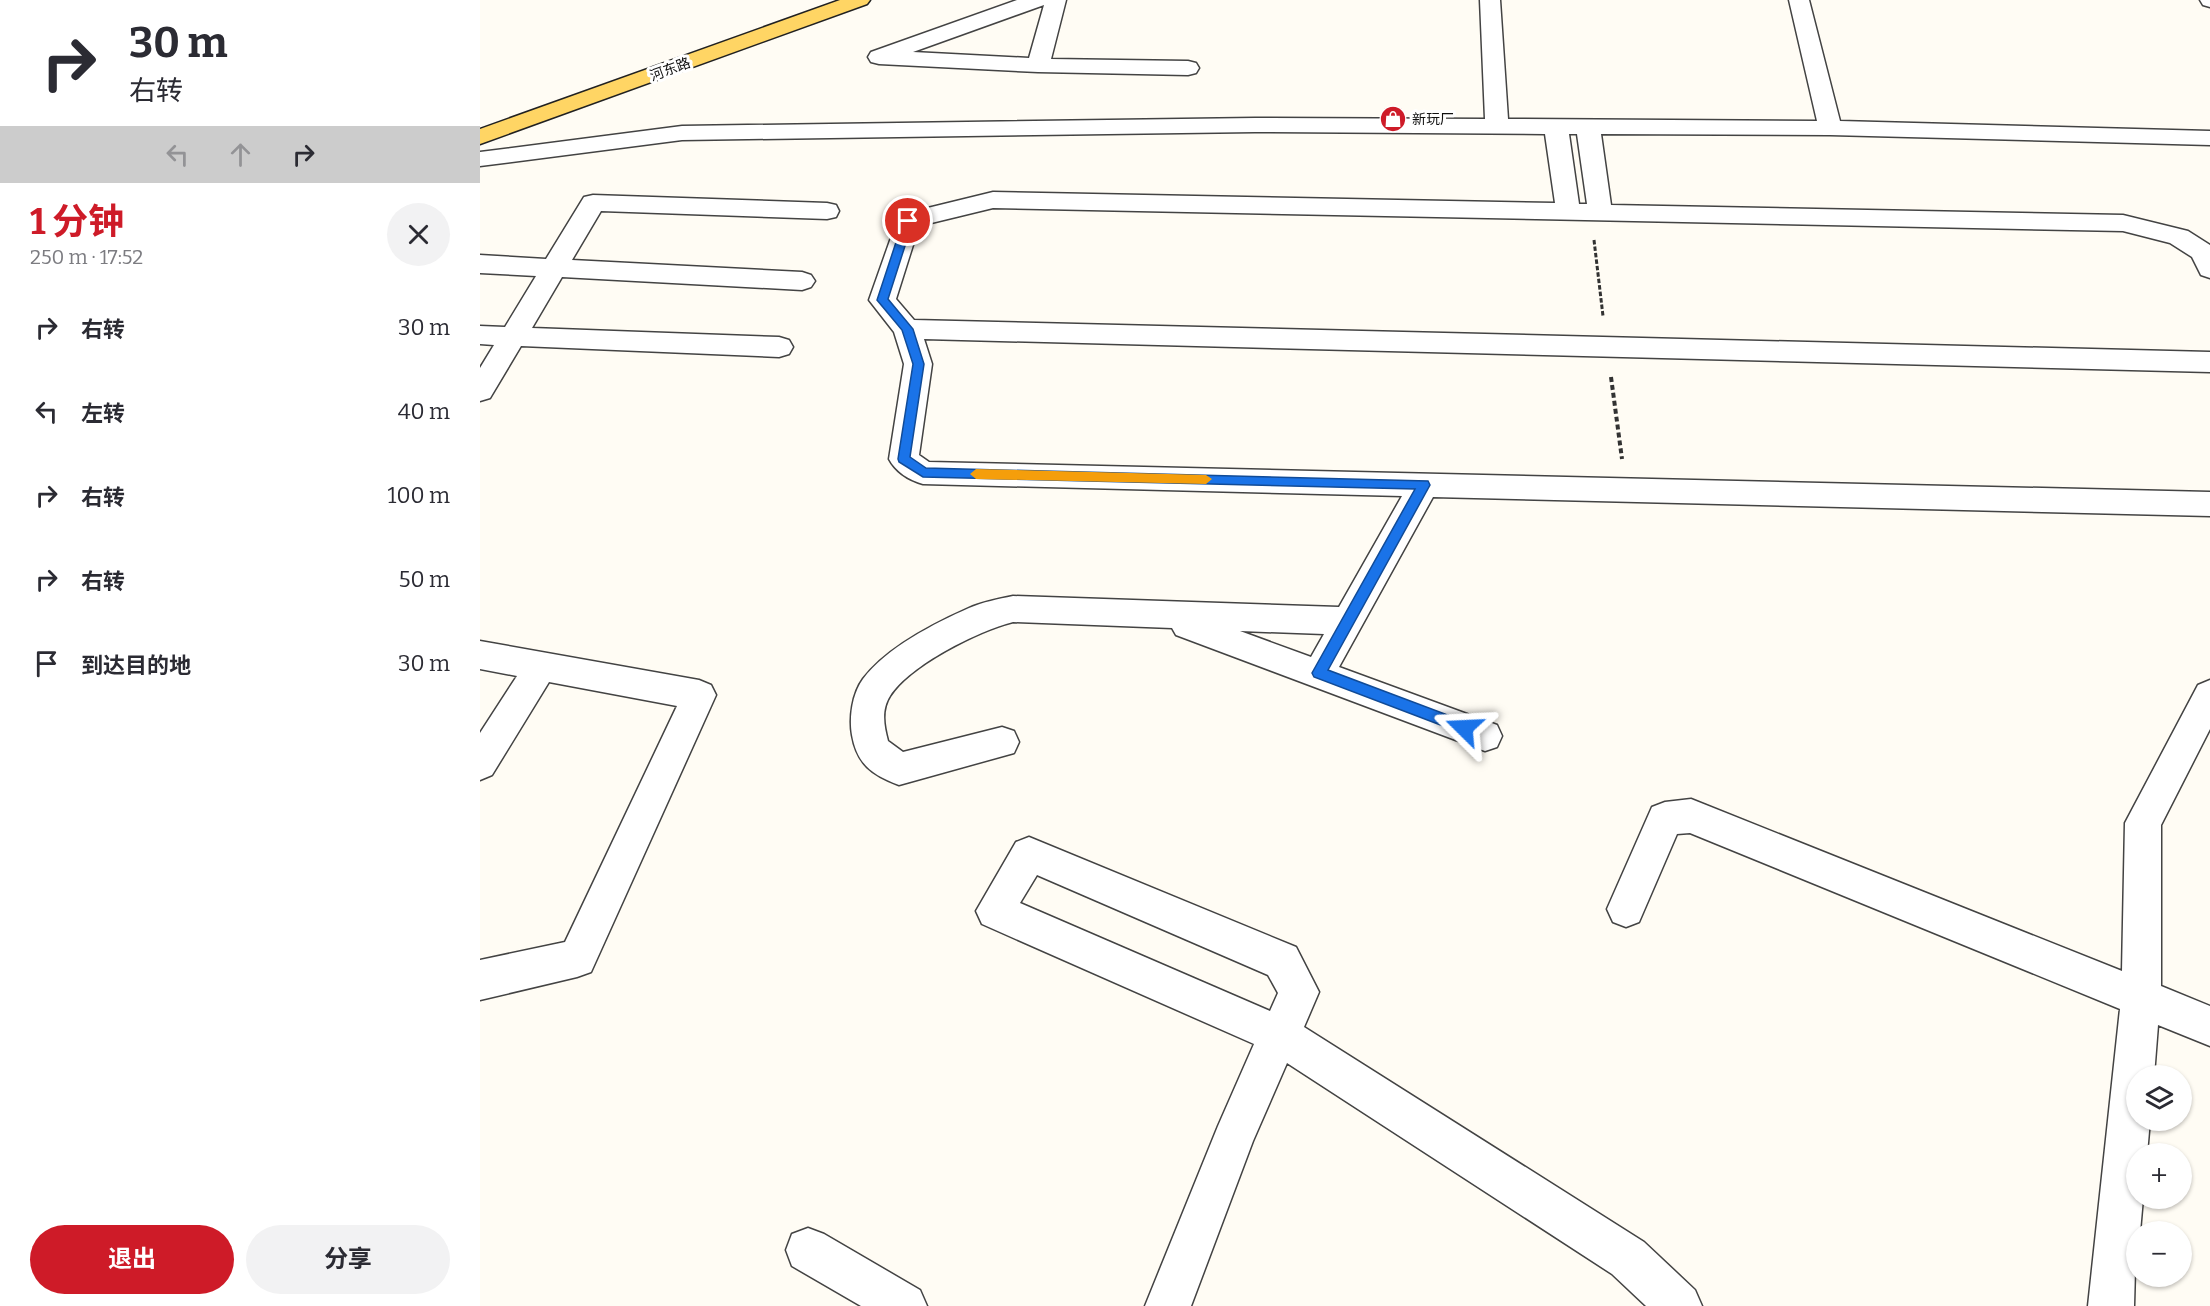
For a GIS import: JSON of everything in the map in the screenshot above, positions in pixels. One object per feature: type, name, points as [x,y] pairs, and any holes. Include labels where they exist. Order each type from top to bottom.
[{"type":"main road","name":"河东路","points":[[480,137],[860,0]]},
{"type":"street","points":[[1038,0],[879,57],[1038,65],[1188,68]]},
{"type":"street","points":[[1038,65],[1056,0]]},
{"type":"street","points":[[1490,0],[1497,126]]},
{"type":"street","points":[[1799,0],[1830,128]]},
{"type":"street","points":[[480,159],[682,133],[1255,125],[1830,128],[2210,138]]},
{"type":"street","points":[[1556,126],[1568,211]]},
{"type":"street","points":[[1588,127],[1600,212]]},
{"type":"street","points":[[2210,269],[2202,252],[2179,237],[2123,223],[993,200],[908,221],[882,300],[907,329],[918,364],[904,459],[923,473],[2210,504]]},
{"type":"street","points":[[480,391],[593,203],[827,211]]},
{"type":"street","points":[[480,264],[801,281]]},
{"type":"street","points":[[907,329],[2210,362]]},
{"type":"street","points":[[480,335],[779,347]]},
{"type":"street","points":[[1319,673],[1424,485]]},
{"type":"street","points":[[1002,742],[899,769],[872,750],[866,720],[875,689],[908,657],[981,617],[1013,609],[1348,621]]},
{"type":"street","points":[[1157,614],[1485,736]]},
{"type":"street","points":[[480,655],[699,695],[577,958],[480,980]]},
{"type":"street","points":[[480,764],[541,666]]},
{"type":"street","points":[[2111,1306],[2141,998],[2143,823],[2210,695]]},
{"type":"street","points":[[1626,909],[1665,819],[1691,816],[2210,1026]]},
{"type":"street","points":[[1168,1306],[1242,1116],[1280,1035],[1299,992],[1282,961],[1029,854],[995,910],[1280,1035],[1628,1258],[1679,1306]]},
{"type":"street","points":[[808,1250],[904,1306]]},
{"type":"slow traffic","points":[[976,474],[1206,479]]},
{"type":"place","name":"新玩厂","points":[[1393,119]]},
{"type":"route","points":[[908,221],[882,300],[907,329],[918,364],[904,459],[923,473],[1424,485],[1319,673],[1464,728]]}]
